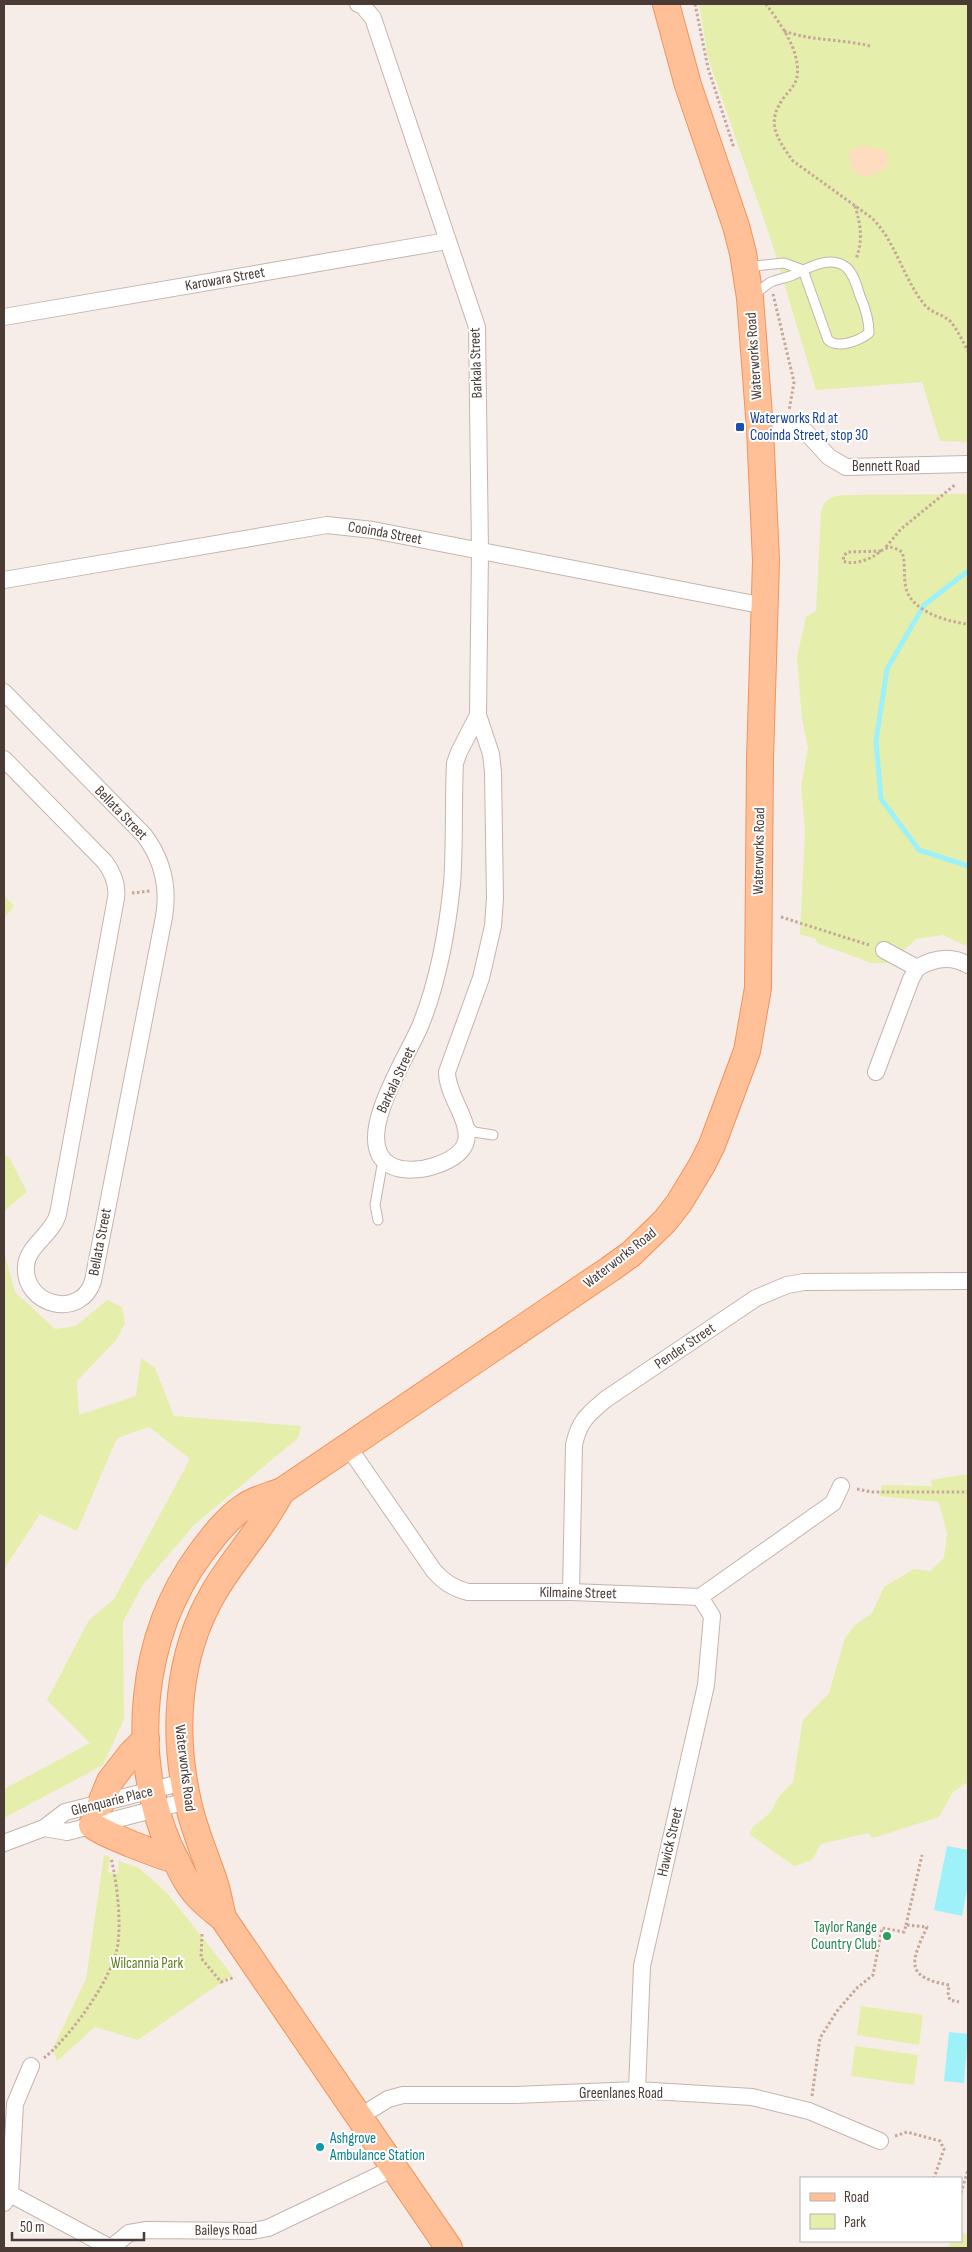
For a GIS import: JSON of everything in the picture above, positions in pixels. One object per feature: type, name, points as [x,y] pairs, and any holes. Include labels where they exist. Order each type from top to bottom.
[{"type":"main road","name":"Waterworks Road","points":[[449,2248],[223,1918],[196,1894],[176,1860],[154,1800],[146,1738],[147,1697],[154,1656],[168,1614],[186,1576],[208,1544],[244,1506],[282,1491],[347,1445],[631,1254],[665,1221],[680,1203],[702,1165],[742,1067],[752,1031],[759,974],[760,758],[766,561],[760,429],[746,268],[736,226],[688,85],[666,4]]},
{"type":"main road","name":"Waterworks Road","points":[[223,1918],[215,1883],[197,1838],[186,1792],[180,1743],[180,1703],[183,1680],[196,1632],[209,1602],[224,1575],[260,1526],[282,1491]]},
{"type":"main road","points":[[146,1738],[110,1781],[97,1814],[106,1836],[131,1844],[153,1855],[176,1860]]},
{"type":"street","name":"Barkala Street","points":[[358,4],[362,5],[373,18],[477,327],[480,551],[478,716],[493,766],[495,898],[493,926],[484,969],[447,1072],[449,1086],[465,1122]]},
{"type":"street","name":"Karowara Street","points":[[4,317],[447,242]]},
{"type":"street","name":"Bennett Road","points":[[760,429],[790,427],[804,430],[829,457],[846,466],[968,464]]},
{"type":"street","name":"Cooinda Street","points":[[4,580],[327,524],[364,529],[765,606]]},
{"type":"street","name":"Bellata Street","points":[[4,692],[144,835],[159,859],[166,889],[164,917],[93,1281],[84,1296],[74,1302],[63,1304],[48,1302],[38,1296],[27,1277],[26,1262],[57,1218],[117,887],[112,874],[103,860],[4,759]]},
{"type":"street","name":"Barkala Street","points":[[383,1160],[376,1144],[378,1121],[389,1090],[420,1028],[439,972],[452,886],[455,763],[478,716]]},
{"type":"street","points":[[884,950],[917,968]]},
{"type":"street","points":[[876,1072],[910,979],[917,968],[926,963],[941,959],[953,959],[968,965]]},
{"type":"street","points":[[383,1160],[396,1168],[403,1169],[425,1168],[443,1162],[455,1154],[464,1142],[466,1133],[465,1122]]},
{"type":"street","name":"Pender Street","points":[[571,1592],[574,1445],[577,1430],[586,1415],[606,1398],[756,1298],[787,1286],[804,1282],[968,1281]]},
{"type":"street","name":"Kilmaine Street","points":[[347,1445],[423,1557],[443,1581],[454,1588],[468,1592],[571,1592],[700,1597]]},
{"type":"street","points":[[700,1597],[833,1502],[842,1486]]},
{"type":"street","name":"Hawick Street","points":[[636,2090],[642,1966],[706,1685],[712,1616],[700,1597]]},
{"type":"street","name":"Glenquarie Place","points":[[4,1843],[44,1828],[65,1812],[97,1814],[186,1792]]},
{"type":"street","name":"Glenquarie Place","points":[[44,1828],[67,1832],[97,1814],[154,1800]]},
{"type":"street","points":[[30,2066],[15,2104],[7,2199],[111,2248]]},
{"type":"street","name":"Greenlanes Road","points":[[359,2117],[388,2099],[403,2095],[515,2095],[636,2090],[752,2097],[809,2111],[880,2141]]},
{"type":"street","name":"Baileys Road","points":[[111,2248],[129,2233],[147,2230],[252,2231],[268,2228],[394,2168]]},
{"type":"lane","points":[[750,298],[772,282],[803,270],[831,262],[846,267],[856,283],[868,322],[869,333],[859,339],[839,345],[833,344],[828,340],[803,270]]},
{"type":"lane","points":[[746,268],[784,263],[803,270]]},
{"type":"lane","points":[[465,1122],[474,1132],[492,1135]]},
{"type":"lane","points":[[378,1220],[375,1205],[383,1160]]},
{"type":"path","points":[[766,4],[795,55],[797,78],[793,87],[776,108],[773,120],[775,132],[793,161],[880,226],[911,286],[925,306],[950,322],[968,351]]},
{"type":"path","points":[[783,31],[797,36],[851,41],[870,46]]},
{"type":"path","points":[[854,206],[860,224],[860,240],[856,259]]},
{"type":"path","points":[[880,552],[848,552],[843,560],[847,563],[855,563],[873,557],[886,548],[901,530],[956,484]]},
{"type":"path","points":[[886,548],[894,548],[902,552],[906,589],[910,599],[927,611],[968,624]]},
{"type":"path","points":[[137,893],[156,890]]},
{"type":"path","points":[[781,917],[884,950]]},
{"type":"path","points":[[842,1486],[872,1492],[968,1492]]},
{"type":"path","points":[[30,2066],[46,2057],[73,2028],[105,1981],[118,1944],[117,1901],[109,1852]]},
{"type":"path","points":[[809,2111],[819,2045],[826,2026],[857,1988],[872,1975],[882,1928],[904,1932],[922,1855]]},
{"type":"path","points":[[906,1925],[927,1927],[913,1960],[915,1968],[928,1980],[949,1985],[948,1995],[950,2000],[959,2002]]},
{"type":"path","points":[[202,1934],[201,1958],[220,1982],[235,1977]]},
{"type":"path","points":[[880,2141],[907,2132],[940,2141],[944,2149],[934,2177]]},
{"type":"path","points":[[962,2190],[968,2170]]},
{"type":"green space","points":[[699,4],[968,4],[968,442],[940,441],[922,382],[816,390],[772,243],[708,58]]},
{"type":"green space","points":[[968,494],[968,947],[943,935],[916,939],[890,963],[871,963],[817,943],[816,939],[800,934],[805,831],[801,787],[808,748],[802,719],[797,657],[806,617],[816,611],[821,511],[829,499],[842,495]]},
{"type":"green space","points":[[4,895],[14,906],[4,918]]},
{"type":"green space","points":[[4,1155],[9,1157],[27,1192],[4,1211]]},
{"type":"green space","points":[[4,1252],[15,1292],[55,1329],[76,1326],[107,1300],[122,1307],[125,1323],[117,1339],[77,1381],[79,1415],[136,1396],[141,1358],[155,1368],[174,1416],[301,1426],[298,1438],[194,1525],[142,1586],[123,1622],[124,1719],[103,1765],[4,1818],[4,1789],[90,1743],[47,1700],[89,1620],[114,1599],[190,1459],[149,1427],[117,1438],[77,1531],[40,1514],[4,1569]]},
{"type":"green space","points":[[968,1474],[968,1782],[953,1792],[939,1817],[873,1838],[868,1833],[821,1844],[812,1860],[794,1866],[749,1834],[754,1826],[770,1813],[780,1795],[793,1782],[803,1720],[829,1693],[845,1638],[855,1625],[872,1613],[884,1587],[914,1569],[930,1571],[944,1558],[947,1533],[939,1502],[879,1496],[882,1485],[932,1486],[931,1480]]},
{"type":"green space","name":"Wilcannia Park","points":[[104,1855],[110,1857],[108,1872],[117,1874],[119,1861],[139,1868],[167,1893],[232,1975],[138,2040],[95,2027],[57,2061],[53,2048],[86,1979]]},
{"type":"green space","points":[[861,2006],[923,2015],[919,2045],[857,2035]]},
{"type":"green space","points":[[855,2046],[918,2055],[914,2085],[851,2076]]},
{"type":"green space","points":[[962,2234],[968,2235],[968,2248],[947,2248],[951,2242],[962,2242]]},
{"type":"sand","points":[[860,145],[883,150],[888,156],[888,165],[875,174],[862,176],[857,174],[850,162],[849,153]]},
{"type":"water","points":[[947,1846],[968,1850],[968,1884],[962,1916],[934,1910]]},
{"type":"water","points":[[949,2032],[968,2034],[964,2083],[944,2081]]},
{"type":"waterway","points":[[968,571],[924,605],[887,669],[876,741],[881,799],[919,850],[968,866]]},
{"type":"place","name":"Waterworks Rd at Cooinda Street, stop 30","points":[[740,427]]},
{"type":"place","name":"Taylor Range Country Club","points":[[887,1936]]},
{"type":"place","name":"Ashgrove Ambulance Station","points":[[320,2147]]}]
